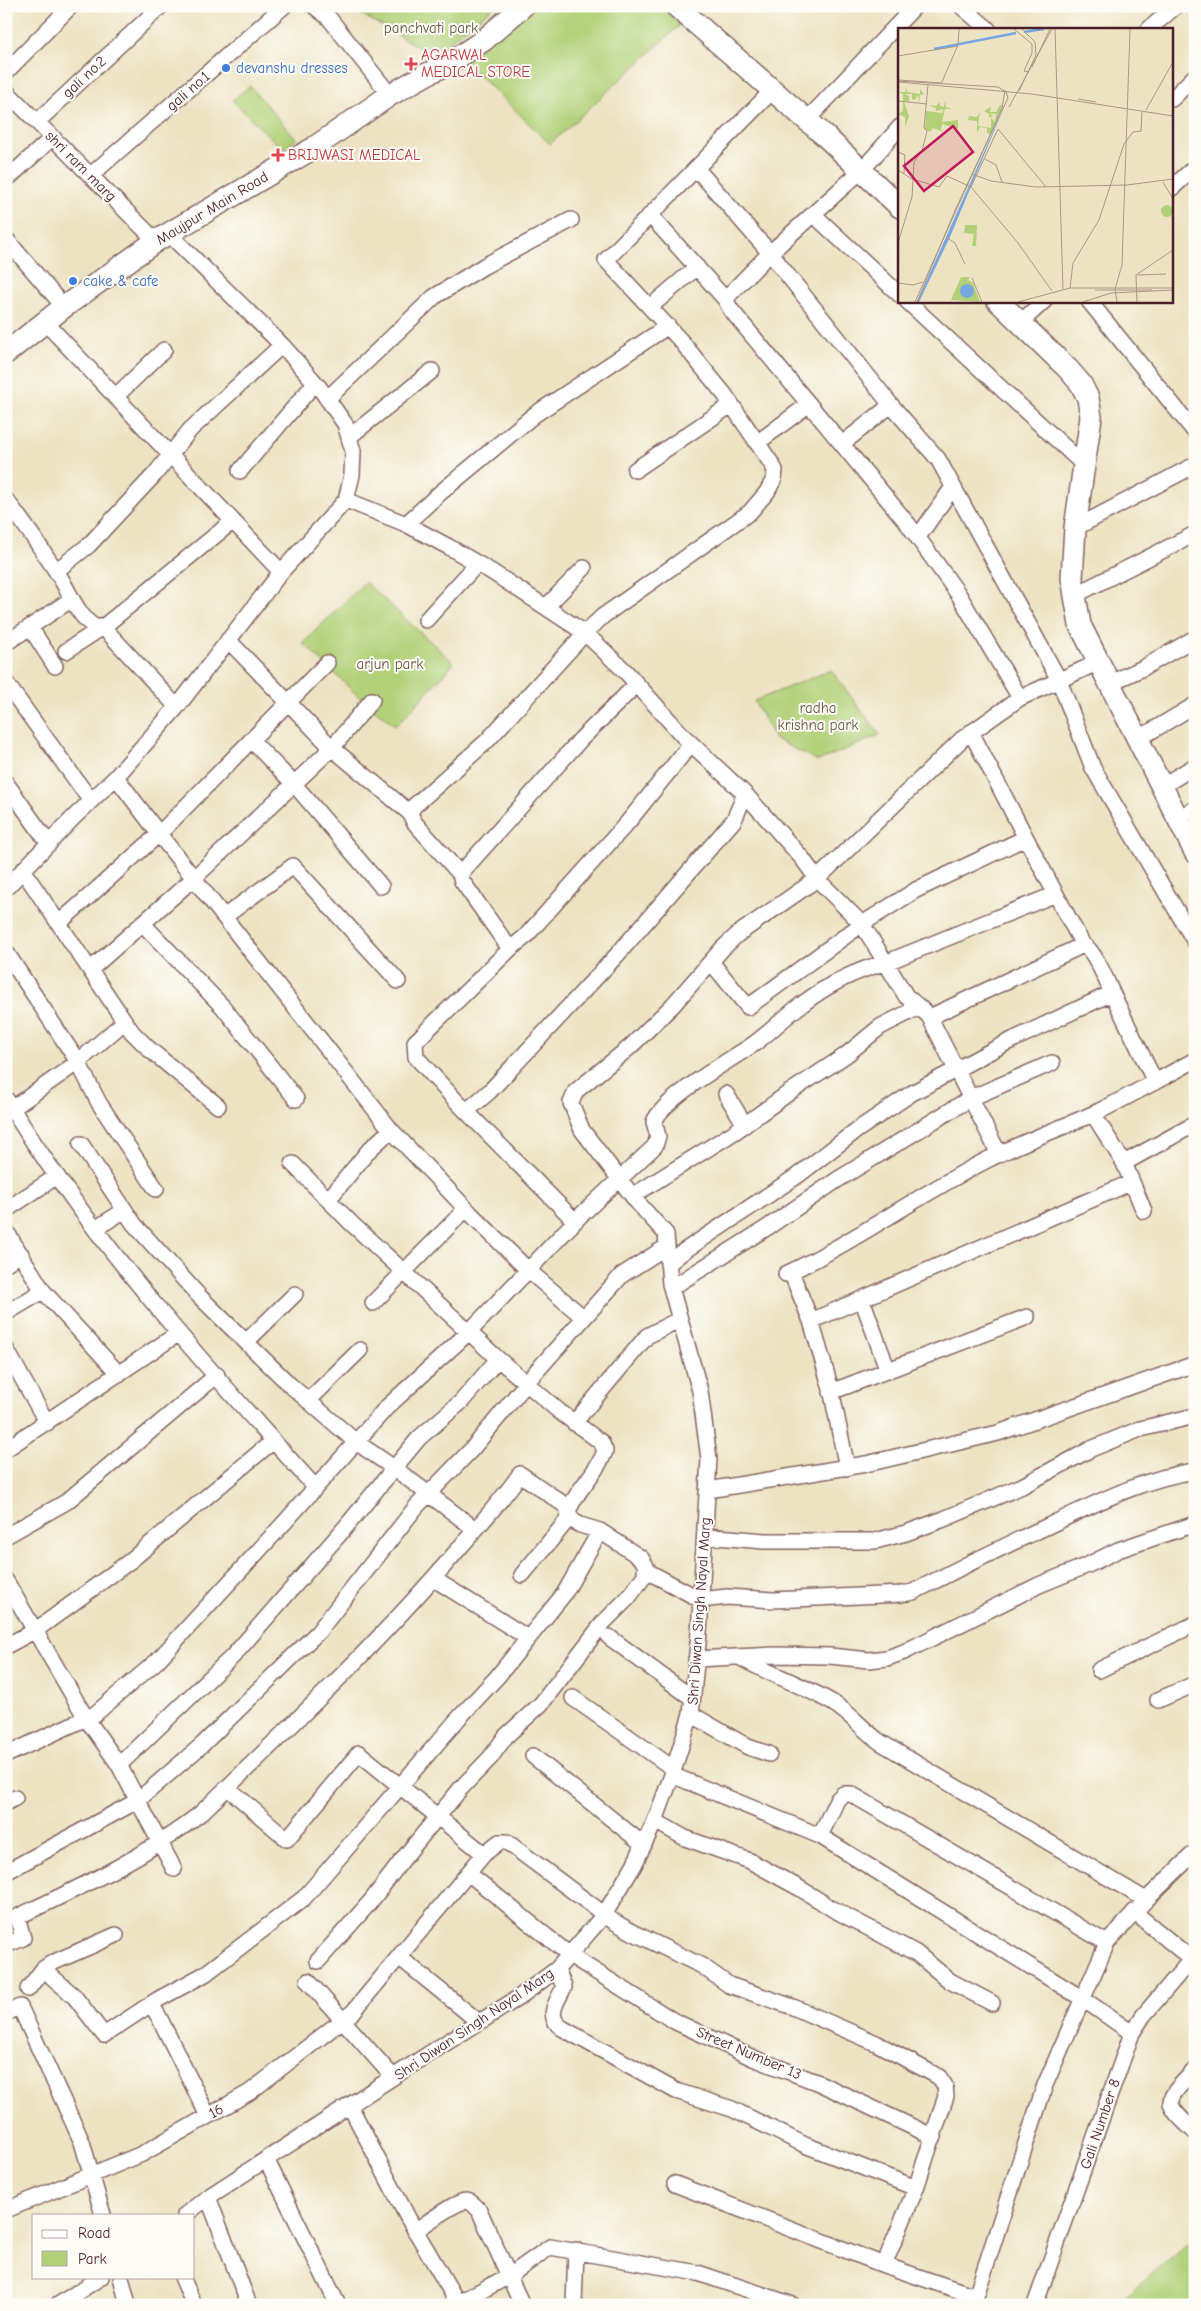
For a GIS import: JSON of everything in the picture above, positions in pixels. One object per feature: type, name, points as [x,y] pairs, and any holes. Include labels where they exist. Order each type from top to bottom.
[{"type":"street","points":[[6,72],[71,6]]},
{"type":"street","name":"gali no.2","points":[[37,122],[161,6]]},
{"type":"street","name":"gali no.1","points":[[91,175],[284,6]]},
{"type":"street","points":[[314,6],[329,18],[390,95]]},
{"type":"street","name":"Maujpur Main Road","points":[[6,352],[64,306],[162,237],[312,149],[390,95],[448,64],[484,40],[523,6]]},
{"type":"street","points":[[676,6],[807,120],[898,205]]},
{"type":"street","points":[[807,120],[915,6]]},
{"type":"street","points":[[961,6],[987,28]]},
{"type":"street","points":[[1150,28],[1176,6]]},
{"type":"street","points":[[1174,97],[1195,76]]},
{"type":"street","points":[[410,813],[414,806],[488,741],[585,633],[614,608],[750,512],[767,492],[774,479],[775,470],[731,405],[668,326],[606,260],[773,90]]},
{"type":"street","name":"shri ram marg","points":[[6,91],[91,175],[282,346],[315,383],[345,424],[353,451],[352,475],[346,500]]},
{"type":"street","points":[[725,299],[770,253],[862,170],[898,129]]},
{"type":"street","points":[[6,180],[52,137]]},
{"type":"street","points":[[696,168],[770,253],[891,406],[938,459],[1059,680],[1093,768],[1195,942]]},
{"type":"street","points":[[1174,186],[1193,172]]},
{"type":"street","points":[[812,214],[898,293]]},
{"type":"street","points":[[650,215],[725,299],[731,310],[918,538],[958,595],[1020,698]]},
{"type":"street","points":[[327,399],[434,297],[484,266],[571,220]]},
{"type":"street","points":[[6,239],[64,306]]},
{"type":"street","points":[[650,307],[697,267]]},
{"type":"street","points":[[907,302],[1084,465]]},
{"type":"street","points":[[999,302],[1068,369],[1081,384],[1088,398],[1091,417],[1075,528],[1072,578],[1080,625],[1162,786],[1186,813],[1195,852]]},
{"type":"street","points":[[1020,323],[1043,302]]},
{"type":"street","points":[[1090,302],[1195,432]]},
{"type":"street","points":[[44,321],[281,572]]},
{"type":"street","points":[[406,524],[440,493],[534,415],[668,326]]},
{"type":"street","points":[[56,571],[97,538],[190,430],[282,346]]},
{"type":"street","points":[[116,397],[164,350]]},
{"type":"street","points":[[349,437],[432,371]]},
{"type":"street","points":[[240,471],[315,383]]},
{"type":"street","points":[[757,443],[809,404]]},
{"type":"street","points":[[635,470],[731,405]]},
{"type":"street","points":[[842,444],[891,406]]},
{"type":"street","points":[[1075,528],[1195,465]]},
{"type":"street","points":[[918,538],[953,487]]},
{"type":"street","points":[[6,500],[91,625],[102,627],[177,707]]},
{"type":"street","points":[[6,888],[24,872],[116,776],[177,707],[281,572],[346,500],[406,524],[477,564],[546,607],[585,633],[637,684],[691,744],[745,794],[802,858],[817,879],[862,924],[906,996],[924,1012],[999,1154]]},
{"type":"street","points":[[66,651],[102,627],[233,522]]},
{"type":"street","points":[[1075,595],[1195,534]]},
{"type":"street","points":[[426,620],[477,564]]},
{"type":"street","points":[[546,607],[584,568]]},
{"type":"street","points":[[6,643],[72,599]]},
{"type":"street","points":[[30,628],[55,666]]},
{"type":"street","points":[[1110,683],[1143,668],[1195,638]]},
{"type":"street","points":[[228,640],[332,748],[410,813],[414,822],[460,874],[471,894],[510,949]]},
{"type":"street","points":[[1030,844],[1021,840],[1013,842],[916,890],[862,924],[748,1007],[710,962],[738,934],[817,879],[971,732],[1020,698],[1099,662]]},
{"type":"street","points":[[59,924],[159,834],[327,663]]},
{"type":"street","points":[[6,683],[91,801]]},
{"type":"street","points":[[460,874],[581,739],[637,684]]},
{"type":"street","points":[[91,970],[194,878],[332,748],[372,700]]},
{"type":"street","points":[[1138,739],[1195,705]]},
{"type":"street","points":[[971,732],[1083,945],[1087,946],[1094,956],[1155,1082]]},
{"type":"street","points":[[251,740],[294,784],[381,886]]},
{"type":"street","points":[[575,1221],[459,1104],[416,1056],[415,1042],[510,949],[525,937],[628,822],[691,744]]},
{"type":"street","points":[[1162,786],[1195,766]]},
{"type":"street","points":[[116,776],[159,834],[391,1130],[466,1209],[529,1271],[584,1318]]},
{"type":"street","points":[[6,783],[49,844]]},
{"type":"street","points":[[459,1104],[469,1109],[490,1091],[617,955],[734,820],[745,794]]},
{"type":"street","points":[[224,917],[293,866],[398,981]]},
{"type":"street","points":[[24,872],[124,1022],[149,1049],[218,1106]]},
{"type":"street","points":[[6,1755],[86,1718],[125,1690],[157,1660],[387,1407],[415,1379],[469,1332],[575,1221],[645,1156],[658,1140],[654,1122],[661,1110],[726,1060],[752,1045],[802,1004],[863,968],[886,963],[1056,894]]},
{"type":"street","points":[[142,923],[223,1007],[296,1099]]},
{"type":"street","points":[[634,1195],[745,1125],[846,1055],[880,1026],[924,1012],[1083,945]]},
{"type":"street","points":[[6,952],[78,1062],[99,1103],[156,1189]]},
{"type":"street","name":"Shri Diwan Singh Nayal Marg","points":[[186,2214],[393,2077],[518,1998],[557,1969],[571,1956],[604,1915],[634,1865],[655,1821],[691,1714],[706,1536],[709,1459],[700,1391],[671,1288],[666,1234],[637,1202],[634,1195],[582,1130],[572,1108],[572,1098],[576,1091],[630,1047],[672,1006],[710,962]]},
{"type":"street","points":[[668,1264],[684,1251],[797,1176],[856,1130],[912,1093],[1006,1043],[1112,993]]},
{"type":"street","points":[[124,1022],[78,1062],[8,1107],[95,1229],[179,1333],[315,1487]]},
{"type":"street","points":[[847,1468],[832,1392],[811,1321],[789,1273],[851,1240],[928,1192],[999,1154],[1042,1134],[1093,1114],[1195,1060]]},
{"type":"street","points":[[671,1288],[764,1230],[837,1180],[970,1098],[1052,1063]]},
{"type":"street","points":[[726,1094],[745,1125]]},
{"type":"street","points":[[1093,1114],[1124,1163],[1144,1210]]},
{"type":"street","points":[[1124,1163],[1195,1124]]},
{"type":"street","points":[[328,1200],[370,1149],[391,1130]]},
{"type":"street","points":[[81,1144],[134,1224],[200,1297],[246,1342],[308,1401],[356,1442],[475,1529]]},
{"type":"street","points":[[293,1164],[328,1200],[469,1332],[526,1383],[574,1423],[601,1442],[605,1451],[602,1461],[572,1500],[570,1513],[522,1575]]},
{"type":"street","points":[[6,1210],[57,1176]]},
{"type":"street","points":[[811,1321],[1132,1182]]},
{"type":"street","points":[[373,1303],[466,1209]]},
{"type":"street","points":[[95,1229],[124,1210]]},
{"type":"street","points":[[6,1231],[43,1291],[119,1374]]},
{"type":"street","points":[[6,1872],[138,1801],[202,1745],[318,1632],[358,1579],[429,1494],[472,1449],[526,1383],[622,1275],[666,1247]]},
{"type":"street","points":[[6,1263],[20,1254]]},
{"type":"street","points":[[6,1312],[43,1291]]},
{"type":"street","points":[[246,1342],[295,1294]]},
{"type":"street","points":[[862,1299],[888,1371]]},
{"type":"street","points":[[832,1392],[1027,1317]]},
{"type":"street","points":[[574,1423],[647,1336],[680,1318]]},
{"type":"street","points":[[6,1449],[179,1333]]},
{"type":"street","points":[[6,1348],[47,1423]]},
{"type":"street","points":[[308,1401],[360,1350]]},
{"type":"street","points":[[119,1765],[233,1656],[344,1529],[419,1438],[461,1402],[498,1358]]},
{"type":"street","points":[[708,1490],[847,1468],[998,1433],[1195,1364]]},
{"type":"street","points":[[6,1536],[66,1502],[216,1375]]},
{"type":"street","points":[[706,1536],[764,1541],[874,1541],[944,1519],[1022,1486],[1091,1449],[1140,1429],[1195,1416]]},
{"type":"street","points":[[6,1646],[36,1630],[130,1561],[273,1441]]},
{"type":"street","points":[[645,1570],[701,1600],[727,1597],[773,1600],[902,1594],[913,1592],[975,1559],[1100,1502],[1165,1477],[1195,1472]]},
{"type":"street","points":[[6,1945],[24,1938],[17,1916],[96,1880],[160,1842],[201,1813],[339,1680],[434,1579],[520,1474],[570,1513],[580,1525],[600,1531],[641,1558],[645,1575],[628,1598],[603,1622],[541,1704],[506,1736],[490,1758],[438,1817],[371,1901],[318,1961]]},
{"type":"street","points":[[696,1659],[774,1655],[830,1656],[869,1660],[887,1658],[904,1652],[1039,1585],[1088,1565],[1118,1550],[1195,1524]]},
{"type":"street","points":[[43,1969],[74,1996],[104,2035],[150,2004],[205,1974],[294,1907],[336,1862],[497,1677],[564,1594],[600,1531]]},
{"type":"street","points":[[434,1579],[528,1638]]},
{"type":"street","points":[[6,1582],[11,1601],[36,1630],[86,1718],[119,1765],[174,1870]]},
{"type":"street","points":[[1099,1670],[1195,1624]]},
{"type":"street","points":[[609,1637],[692,1698]]},
{"type":"street","points":[[739,1657],[833,1703],[850,1714],[868,1734],[880,1742],[1146,1900]]},
{"type":"street","points":[[1158,1700],[1195,1684]]},
{"type":"street","points":[[573,1698],[673,1772],[820,1836],[1083,1999],[1132,2033]]},
{"type":"street","points":[[691,1714],[748,1747],[769,1754]]},
{"type":"street","points":[[228,1788],[287,1839],[359,1753],[484,1854]]},
{"type":"street","points":[[533,1756],[644,1845]]},
{"type":"street","points":[[820,1836],[837,1800],[843,1794],[851,1794],[1107,1943]]},
{"type":"street","points":[[655,1821],[685,1838],[750,1861],[802,1889],[831,1908],[916,1953],[950,1981],[992,2003]]},
{"type":"street","name":"16","points":[[6,2210],[142,2154],[250,2092],[343,2020],[362,2002],[484,1854],[499,1842],[507,1842],[604,1915]]},
{"type":"street","points":[[675,2184],[974,2300],[999,2231],[1045,2085],[1107,1943],[1134,1912],[1195,1852]]},
{"type":"street","name":"Street Number 13","points":[[468,1873],[571,1956],[674,2021],[753,2058],[819,2082],[934,2137]]},
{"type":"street","points":[[1134,1912],[1194,1959]]},
{"type":"street","points":[[604,1915],[632,1932],[702,1966],[729,1985],[793,2007],[876,2043],[939,2077],[945,2086],[946,2096],[916,2188],[884,2265]]},
{"type":"street","points":[[28,1989],[43,1969],[52,1963],[116,1934]]},
{"type":"street","points":[[399,1957],[479,2022]]},
{"type":"street","name":"Gali Number 8","points":[[1035,2305],[1132,2033],[1143,2016],[1194,1959]]},
{"type":"street","points":[[557,1969],[564,1987],[552,2012],[552,2018],[562,2028],[676,2091],[732,2109],[806,2145],[916,2188]]},
{"type":"street","points":[[308,1981],[393,2077]]},
{"type":"street","points":[[150,2004],[159,2017],[208,2116]]},
{"type":"street","points":[[6,2013],[20,2007],[82,2142],[103,2214]]},
{"type":"street","points":[[1195,2070],[1171,2096],[1170,2104],[1173,2112],[1195,2132]]},
{"type":"street","points":[[350,2106],[457,2304],[509,2276],[550,2246],[698,2273],[793,2305]]},
{"type":"street","points":[[267,2161],[338,2305]]},
{"type":"street","points":[[208,2198],[249,2305]]},
{"type":"street","points":[[416,2230],[458,2204],[466,2201],[472,2203],[479,2210],[522,2305]]},
{"type":"street","points":[[574,2305],[576,2250]]},
{"type":"street","points":[[58,2305],[74,2301],[100,2278]]},
{"type":"street","points":[[121,2278],[128,2305]]},
{"type":"street","points":[[182,2278],[194,2305]]},
{"type":"green space","name":"panchvati park","points":[[347,6],[495,6],[432,55]]},
{"type":"green space","points":[[528,6],[661,6],[679,23],[678,27],[550,144],[464,61]]},
{"type":"green space","points":[[250,86],[297,139],[282,149],[232,100]]},
{"type":"green space","name":"arjun park","points":[[365,582],[454,663],[396,726],[363,701],[303,643]]},
{"type":"green space","name":"radha krishna park","points":[[831,670],[880,735],[818,761],[775,739],[754,701]]},
{"type":"green space","points":[[1195,2237],[1195,2305],[1116,2305]]},
{"type":"place","name":"AGARWAL MEDICAL STORE","points":[[411,64]]},
{"type":"place","name":"devanshu dresses","points":[[226,68]]},
{"type":"place","name":"BRIJWASI MEDICAL","points":[[278,155]]},
{"type":"place","name":"cake & cafe","points":[[73,281]]}]
